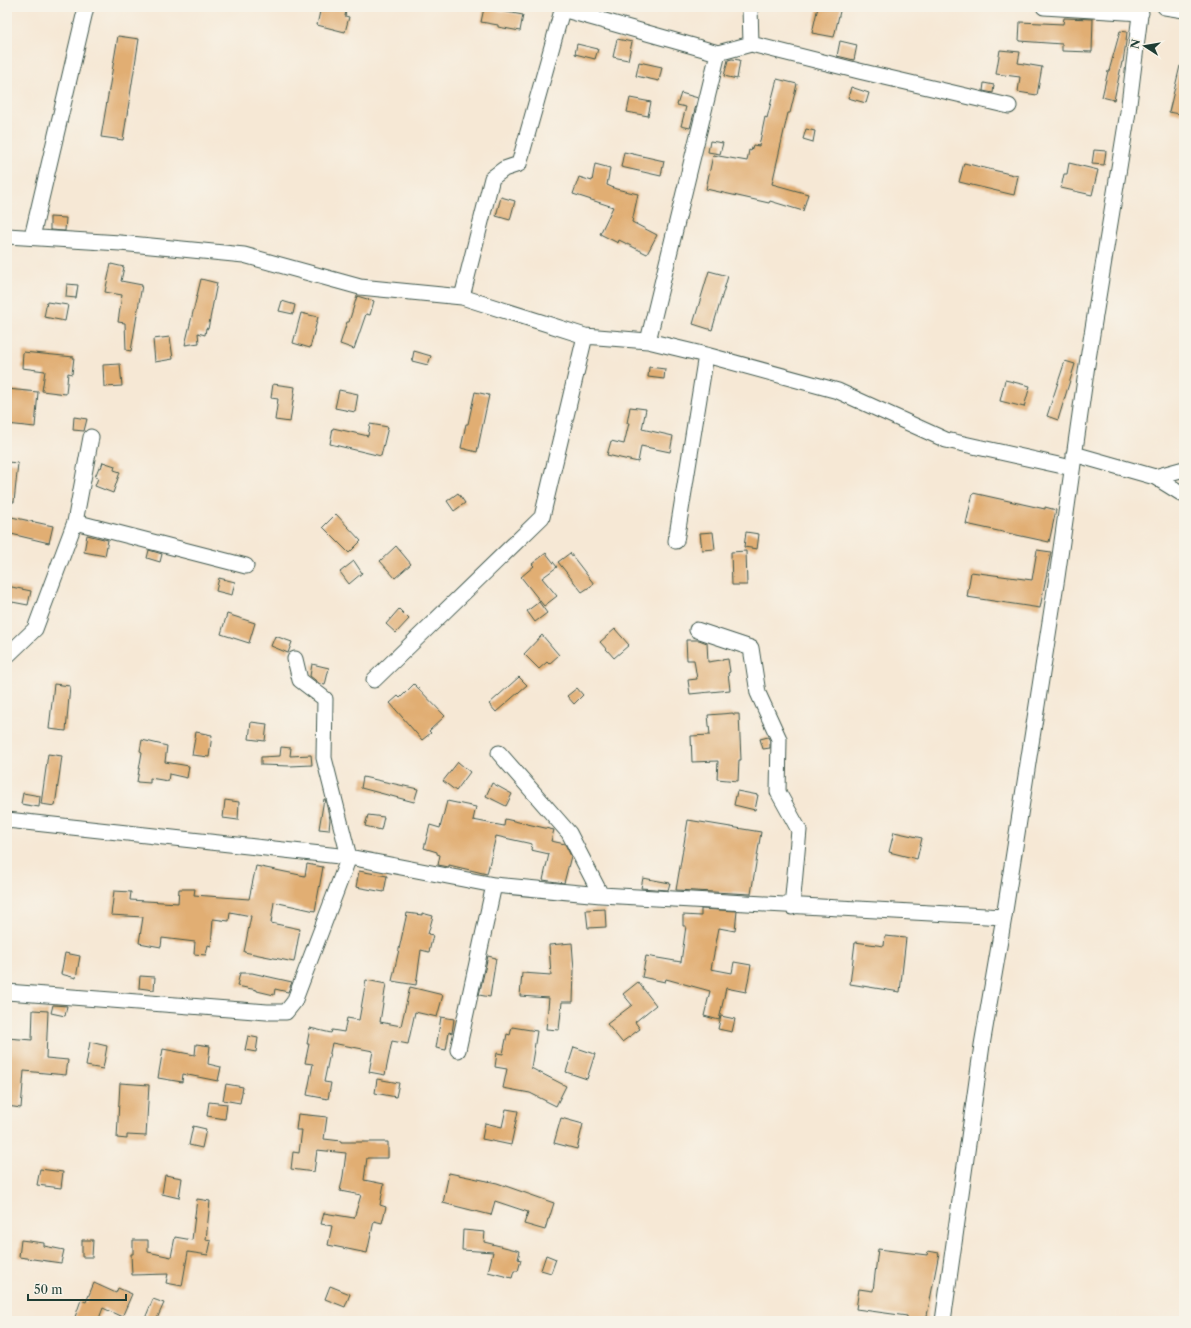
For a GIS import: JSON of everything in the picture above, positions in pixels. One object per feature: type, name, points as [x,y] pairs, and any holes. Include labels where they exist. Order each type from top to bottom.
[{"type":"street","points":[[32,238],[86,7]]},
{"type":"street","points":[[750,7],[751,44]]},
{"type":"street","points":[[943,1321],[982,1045],[1004,918],[1057,577],[1087,365],[1128,112],[1141,10],[1044,7]]},
{"type":"street","points":[[1165,7],[1184,10]]},
{"type":"street","points":[[462,297],[492,178],[504,169],[519,164],[562,8],[718,53],[751,44],[1009,106]]},
{"type":"street","points":[[648,341],[718,53]]},
{"type":"street","points":[[7,236],[120,243],[244,255],[360,287],[462,297],[585,336],[648,341],[706,355],[838,391],[946,440],[1073,461],[1155,477],[1184,495]]},
{"type":"street","points":[[374,680],[542,517],[585,336]]},
{"type":"street","points":[[676,541],[706,355]]},
{"type":"street","points":[[7,656],[35,629],[75,522],[92,437]]},
{"type":"street","points":[[1155,477],[1184,469]]},
{"type":"street","points":[[75,522],[246,566]]},
{"type":"street","points":[[697,630],[751,648],[758,692],[779,739],[778,792],[799,830],[792,906]]},
{"type":"street","points":[[7,992],[267,1012],[286,1012],[294,1002],[349,857],[324,758],[325,699],[300,680],[295,659]]},
{"type":"street","points":[[499,753],[569,833],[601,895]]},
{"type":"street","points":[[7,820],[349,857],[494,885],[601,895],[1004,918]]},
{"type":"street","points":[[458,1050],[494,885]]},
{"type":"building","points":[[321,7],[347,7],[345,16],[349,17],[345,32],[317,25]]},
{"type":"building","points":[[818,7],[841,7],[834,37],[812,33]]},
{"type":"building","points":[[484,8],[523,15],[520,31],[481,22]]},
{"type":"building","points":[[1064,18],[1093,19],[1092,52],[1062,51],[1062,44],[1019,41],[1020,22],[1063,24]]},
{"type":"building","points":[[1120,31],[1127,32],[1123,62],[1114,100],[1102,97]]},
{"type":"building","points":[[118,36],[139,39],[123,140],[101,137]]},
{"type":"building","points":[[617,39],[632,42],[628,60],[613,57]]},
{"type":"building","points":[[840,41],[857,45],[854,60],[837,56]]},
{"type":"building","points":[[577,44],[598,49],[595,59],[575,54]]},
{"type":"building","points":[[1000,50],[1020,52],[1018,63],[1042,67],[1037,95],[1018,92],[1020,77],[996,74]]},
{"type":"building","points":[[728,60],[740,60],[737,79],[724,76]]},
{"type":"building","points":[[639,62],[662,67],[659,81],[636,76]]},
{"type":"building","points":[[1180,66],[1184,66],[1184,94],[1180,114],[1169,112]]},
{"type":"building","points":[[777,79],[797,84],[790,113],[788,113],[772,184],[808,194],[803,211],[770,201],[769,203],[706,189],[713,155],[747,161],[749,150],[751,151],[753,145],[759,146],[765,117],[767,118]]},
{"type":"building","points":[[984,83],[994,85],[993,93],[983,91]]},
{"type":"building","points":[[851,87],[869,93],[866,103],[848,98]]},
{"type":"building","points":[[681,93],[698,98],[690,128],[681,126],[686,107],[677,105]]},
{"type":"building","points":[[630,98],[651,102],[648,116],[627,112]]},
{"type":"building","points":[[806,129],[815,131],[813,142],[803,139]]},
{"type":"building","points":[[710,141],[723,143],[720,154],[708,152]]},
{"type":"building","points":[[1094,150],[1106,151],[1104,165],[1092,164]]},
{"type":"building","points":[[624,152],[664,161],[661,176],[621,167]]},
{"type":"building","points":[[964,163],[1018,176],[1014,195],[959,182]]},
{"type":"building","points":[[1069,163],[1098,170],[1092,195],[1061,188],[1064,174],[1067,174]]},
{"type":"building","points":[[595,164],[610,168],[607,185],[616,189],[638,194],[632,222],[657,235],[647,254],[619,240],[618,243],[600,234],[613,207],[573,194],[579,177],[592,181]]},
{"type":"building","points":[[501,197],[515,201],[510,220],[496,216]]},
{"type":"building","points":[[50,217],[66,218],[65,231],[50,230]]},
{"type":"building","points":[[111,264],[124,267],[121,281],[142,285],[131,351],[126,350],[125,323],[118,322],[122,295],[105,292]]},
{"type":"building","points":[[709,271],[728,276],[712,330],[693,324]]},
{"type":"building","points":[[201,279],[217,283],[208,329],[206,328],[205,335],[198,333],[199,343],[185,345]]},
{"type":"building","points":[[67,284],[78,285],[76,298],[66,297]]},
{"type":"building","points":[[357,296],[374,301],[370,315],[366,314],[354,349],[340,344]]},
{"type":"building","points":[[282,301],[295,305],[293,314],[279,311]]},
{"type":"building","points":[[47,302],[68,305],[65,321],[44,317]]},
{"type":"building","points":[[301,313],[318,317],[310,348],[293,343]]},
{"type":"building","points":[[170,337],[173,359],[155,362],[153,339]]},
{"type":"building","points":[[414,351],[431,356],[428,365],[412,361]]},
{"type":"building","points":[[23,352],[74,357],[72,374],[68,373],[66,394],[42,391],[45,371],[22,368]]},
{"type":"building","points":[[1065,361],[1075,364],[1058,420],[1047,416]]},
{"type":"building","points":[[120,364],[122,386],[104,387],[103,365]]},
{"type":"building","points":[[649,367],[665,369],[664,379],[648,377]]},
{"type":"building","points":[[1005,380],[1030,386],[1024,407],[1000,401]]},
{"type":"building","points":[[273,384],[295,387],[290,422],[275,420],[278,399],[271,398]]},
{"type":"building","points":[[7,389],[38,392],[35,427],[7,424]]},
{"type":"building","points":[[339,390],[358,394],[355,412],[335,408]]},
{"type":"building","points":[[475,392],[489,395],[477,452],[461,448]]},
{"type":"building","points":[[630,407],[646,409],[642,429],[673,436],[670,452],[641,446],[638,462],[607,455],[611,441],[624,444],[629,423],[627,423]]},
{"type":"building","points":[[74,417],[87,419],[84,431],[73,430]]},
{"type":"building","points":[[370,424],[388,427],[381,456],[330,444],[333,428],[368,436]]},
{"type":"building","points":[[7,462],[18,463],[14,502],[7,502]]},
{"type":"building","points":[[103,462],[115,466],[114,470],[120,472],[113,493],[95,486],[98,478],[95,477]]},
{"type":"building","points":[[458,493],[465,503],[454,511],[447,501]]},
{"type":"building","points":[[973,493],[1045,509],[1045,507],[1056,510],[1049,542],[966,524]]},
{"type":"building","points":[[336,514],[361,541],[349,553],[323,527]]},
{"type":"building","points":[[7,516],[53,526],[49,543],[7,533]]},
{"type":"building","points":[[713,532],[715,549],[702,550],[700,533]]},
{"type":"building","points":[[746,532],[759,534],[757,549],[744,547]]},
{"type":"building","points":[[87,535],[108,540],[105,556],[84,552]]},
{"type":"building","points":[[396,546],[411,564],[395,578],[380,561]]},
{"type":"building","points":[[149,550],[162,554],[160,562],[147,558]]},
{"type":"building","points":[[1037,550],[1051,552],[1040,608],[967,597],[971,572],[1032,580]]},
{"type":"building","points":[[746,551],[747,585],[732,585],[731,552]]},
{"type":"building","points":[[546,553],[557,567],[542,578],[557,596],[544,606],[521,577],[534,566],[532,564]]},
{"type":"building","points":[[570,553],[594,584],[582,592],[558,562]]},
{"type":"building","points":[[354,561],[362,573],[349,584],[340,572]]},
{"type":"building","points":[[219,578],[235,582],[232,595],[216,591]]},
{"type":"building","points":[[7,586],[31,591],[28,605],[7,601]]},
{"type":"building","points":[[539,602],[547,613],[535,622],[527,611]]},
{"type":"building","points":[[399,609],[409,619],[396,633],[386,624]]},
{"type":"building","points":[[227,614],[255,623],[249,643],[221,634]]},
{"type":"building","points":[[615,629],[629,645],[614,658],[600,642]]},
{"type":"building","points":[[542,635],[559,655],[549,664],[547,662],[539,669],[524,654]]},
{"type":"building","points":[[275,636],[292,642],[288,653],[271,646]]},
{"type":"building","points":[[686,640],[699,640],[707,643],[708,662],[728,659],[730,690],[690,694],[688,680],[697,679],[694,660],[687,660]]},
{"type":"building","points":[[312,664],[329,668],[325,685],[320,684],[310,676]]},
{"type":"building","points":[[519,677],[527,685],[496,712],[489,704]]},
{"type":"building","points":[[54,684],[70,686],[66,731],[49,729]]},
{"type":"building","points":[[414,684],[445,716],[429,731],[431,733],[422,740],[390,703],[398,696],[400,698]]},
{"type":"building","points":[[577,688],[583,695],[574,704],[567,696]]},
{"type":"building","points":[[739,714],[741,760],[739,760],[738,781],[717,779],[718,761],[692,762],[691,736],[710,735],[708,715]]},
{"type":"building","points":[[251,722],[267,724],[265,741],[249,739]]},
{"type":"building","points":[[196,732],[212,735],[209,757],[192,755]]},
{"type":"building","points":[[768,737],[770,741],[770,748],[763,749],[760,739]]},
{"type":"building","points":[[142,740],[167,746],[165,762],[189,766],[187,778],[169,774],[168,781],[150,778],[150,783],[137,782],[142,752],[140,751]]},
{"type":"building","points":[[281,747],[291,748],[290,756],[311,755],[312,765],[261,765],[261,757],[280,756]]},
{"type":"building","points":[[48,754],[62,756],[55,806],[41,804]]},
{"type":"building","points":[[458,762],[470,772],[456,791],[443,781]]},
{"type":"building","points":[[363,777],[418,789],[414,802],[361,788]]},
{"type":"building","points":[[492,783],[512,794],[506,806],[486,796]]},
{"type":"building","points":[[737,791],[758,795],[755,810],[734,805]]},
{"type":"building","points":[[23,793],[40,796],[39,807],[21,804]]},
{"type":"building","points":[[324,799],[330,819],[329,830],[319,829]]},
{"type":"building","points":[[225,800],[239,802],[238,820],[223,818]]},
{"type":"building","points":[[447,801],[476,807],[473,820],[504,826],[505,819],[554,830],[551,841],[565,844],[571,856],[564,883],[543,880],[549,854],[531,850],[532,844],[496,836],[487,874],[449,865],[449,867],[438,865],[440,855],[437,854],[437,852],[424,848],[430,825],[440,828]]},
{"type":"building","points":[[368,815],[384,817],[381,830],[365,826]]},
{"type":"building","points":[[688,820],[761,832],[751,894],[676,890]]},
{"type":"building","points":[[894,832],[922,838],[917,859],[889,852]]},
{"type":"building","points":[[307,864],[323,867],[315,911],[274,902],[271,923],[300,929],[294,962],[244,952],[251,916],[230,912],[229,921],[213,919],[211,946],[208,945],[206,955],[194,954],[195,942],[162,938],[161,947],[139,943],[143,917],[111,915],[114,891],[131,892],[130,900],[178,903],[179,889],[195,889],[194,895],[249,899],[256,866],[305,876]]},
{"type":"building","points":[[359,871],[387,876],[384,892],[356,887]]},
{"type":"building","points":[[643,878],[670,883],[668,890],[641,888]]},
{"type":"building","points":[[605,909],[606,927],[588,928],[586,910]]},
{"type":"building","points":[[701,909],[737,911],[735,931],[719,928],[711,969],[732,973],[734,962],[751,965],[746,992],[726,988],[719,1020],[704,1016],[710,991],[666,979],[665,982],[642,977],[646,956],[681,962],[686,926],[683,926],[683,915],[701,916]]},
{"type":"building","points":[[407,913],[422,915],[422,913],[433,916],[428,934],[433,935],[429,952],[421,950],[416,985],[392,981]]},
{"type":"building","points":[[885,936],[906,938],[900,992],[850,984],[855,942],[884,946]]},
{"type":"building","points":[[572,943],[574,970],[573,1002],[562,1002],[559,1030],[546,1029],[549,998],[520,996],[522,973],[551,975],[549,945]]},
{"type":"building","points":[[65,953],[80,956],[76,978],[61,974]]},
{"type":"building","points":[[488,956],[496,958],[490,997],[479,995]]},
{"type":"building","points":[[240,973],[252,973],[292,982],[288,992],[275,989],[274,995],[237,986]]},
{"type":"building","points":[[140,976],[155,977],[154,990],[139,988]]},
{"type":"building","points":[[366,980],[386,984],[380,1022],[401,1026],[410,987],[443,995],[437,1017],[415,1012],[408,1044],[392,1041],[385,1075],[369,1072],[373,1051],[332,1043],[324,1082],[331,1083],[328,1099],[307,1095],[313,1064],[305,1063],[309,1044],[307,1044],[310,1028],[331,1033],[332,1030],[344,1032],[347,1018],[359,1020]]},
{"type":"building","points":[[638,982],[656,1005],[635,1022],[640,1029],[622,1042],[607,1024],[632,1005],[623,994]]},
{"type":"building","points":[[53,1005],[67,1006],[65,1016],[51,1013]]},
{"type":"building","points":[[33,1010],[48,1011],[46,1058],[68,1060],[66,1075],[24,1071],[21,1108],[7,1106],[7,1038],[32,1040]]},
{"type":"building","points":[[721,1016],[735,1019],[732,1032],[718,1029]]},
{"type":"building","points":[[441,1017],[454,1019],[452,1033],[449,1032],[446,1050],[436,1048]]},
{"type":"building","points":[[512,1027],[537,1031],[531,1068],[566,1086],[556,1106],[530,1093],[503,1088],[507,1069],[495,1067],[497,1053],[503,1054],[507,1034],[510,1035]]},
{"type":"building","points":[[248,1036],[258,1038],[256,1052],[245,1050]]},
{"type":"building","points":[[90,1042],[107,1046],[103,1069],[86,1066]]},
{"type":"building","points":[[196,1044],[210,1046],[208,1064],[221,1067],[218,1081],[183,1074],[182,1082],[158,1078],[163,1049],[195,1055]]},
{"type":"building","points":[[574,1047],[595,1054],[587,1079],[566,1072]]},
{"type":"building","points":[[377,1079],[399,1083],[396,1097],[375,1093]]},
{"type":"building","points":[[120,1083],[149,1085],[146,1136],[127,1135],[127,1139],[117,1138]]},
{"type":"building","points":[[226,1084],[243,1087],[240,1103],[223,1100]]},
{"type":"building","points":[[209,1102],[227,1104],[225,1119],[207,1116]]},
{"type":"building","points":[[506,1109],[518,1111],[511,1145],[482,1139],[485,1123],[502,1127]]},
{"type":"building","points":[[298,1114],[327,1117],[324,1139],[341,1142],[388,1142],[388,1158],[367,1158],[364,1180],[384,1184],[380,1205],[386,1207],[382,1223],[374,1221],[367,1253],[328,1245],[332,1226],[321,1224],[324,1213],[354,1218],[361,1195],[340,1191],[346,1153],[317,1150],[314,1172],[291,1169],[293,1152],[299,1153],[302,1130],[296,1130]]},
{"type":"building","points":[[561,1118],[583,1124],[577,1149],[554,1143]]},
{"type":"building","points":[[193,1126],[206,1129],[202,1148],[189,1145]]},
{"type":"building","points":[[40,1169],[63,1172],[61,1188],[37,1185]]},
{"type":"building","points":[[449,1173],[497,1183],[554,1203],[545,1230],[524,1224],[528,1212],[495,1201],[491,1215],[443,1203]]},
{"type":"building","points":[[165,1175],[182,1178],[179,1198],[162,1194]]},
{"type":"building","points":[[197,1199],[210,1201],[206,1240],[211,1241],[208,1255],[188,1252],[182,1286],[166,1283],[168,1274],[132,1275],[131,1254],[133,1254],[133,1240],[148,1240],[148,1252],[171,1257],[175,1237],[192,1240]]},
{"type":"building","points":[[463,1230],[485,1232],[484,1242],[520,1251],[518,1259],[521,1260],[518,1271],[514,1271],[512,1278],[488,1272],[493,1252],[462,1250]]},
{"type":"building","points":[[21,1240],[44,1243],[44,1246],[64,1250],[61,1263],[19,1257]]},
{"type":"building","points":[[82,1240],[93,1240],[92,1257],[82,1257]]},
{"type":"building","points":[[878,1249],[927,1255],[928,1251],[939,1253],[926,1321],[907,1321],[907,1316],[856,1309],[859,1289],[873,1291]]},
{"type":"building","points":[[546,1255],[556,1259],[551,1273],[541,1270]]},
{"type":"building","points":[[94,1283],[116,1293],[118,1288],[132,1294],[122,1317],[103,1308],[98,1321],[87,1321],[75,1317],[81,1300],[86,1302]]},
{"type":"building","points":[[330,1286],[350,1294],[345,1307],[325,1299]]},
{"type":"building","points":[[153,1299],[164,1303],[156,1321],[144,1321]]}]
